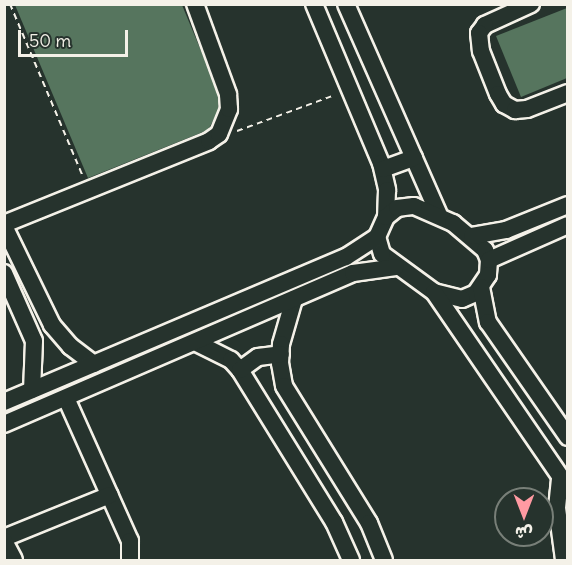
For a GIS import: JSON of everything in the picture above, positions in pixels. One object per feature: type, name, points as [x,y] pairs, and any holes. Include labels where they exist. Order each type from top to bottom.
[{"type":"street","points":[[94,364],[57,332],[4,225],[209,141],[225,124],[228,94],[195,4]]},
{"type":"street","points":[[4,402],[346,257],[377,237],[386,217],[387,190],[383,169],[314,4]]},
{"type":"street","points":[[346,4],[439,215]]},
{"type":"street","points":[[531,4],[485,25],[478,42],[481,51],[504,104],[515,110],[527,109],[567,93]]},
{"type":"street","points":[[383,169],[400,166],[414,158]]},
{"type":"street","points":[[472,236],[516,226],[567,205]]},
{"type":"street","points":[[386,217],[404,206],[439,215],[472,236],[489,260]]},
{"type":"street","points":[[567,225],[489,260],[481,287],[488,322],[567,436]]},
{"type":"street","points":[[516,226],[525,243]]},
{"type":"street","points":[[377,237],[382,254],[396,267],[434,292],[462,299],[481,287]]},
{"type":"street","points":[[346,257],[352,262],[353,273]]},
{"type":"street","points":[[4,424],[353,273],[396,267]]},
{"type":"street","points":[[4,273],[34,341],[32,390]]},
{"type":"street","points":[[434,292],[564,484],[557,508],[564,561]]},
{"type":"street","points":[[294,299],[280,354],[284,386],[296,411],[369,524],[384,561]]},
{"type":"street","points":[[466,339],[474,326],[488,322]]},
{"type":"street","points":[[34,341],[57,332]]},
{"type":"street","points":[[195,342],[231,360],[240,370],[334,522],[351,561]]},
{"type":"street","points":[[240,370],[258,357],[280,354]]},
{"type":"street","points":[[66,398],[130,541],[130,561]]},
{"type":"street","points":[[14,561],[4,539],[110,495]]},
{"type":"path","points":[[10,4],[88,191]]},
{"type":"path","points":[[209,141],[349,89]]},
{"type":"green space","points":[[15,5],[182,5],[219,94],[218,112],[208,130],[88,178]]},
{"type":"green space","points":[[567,8],[567,78],[521,97],[496,36]]}]
